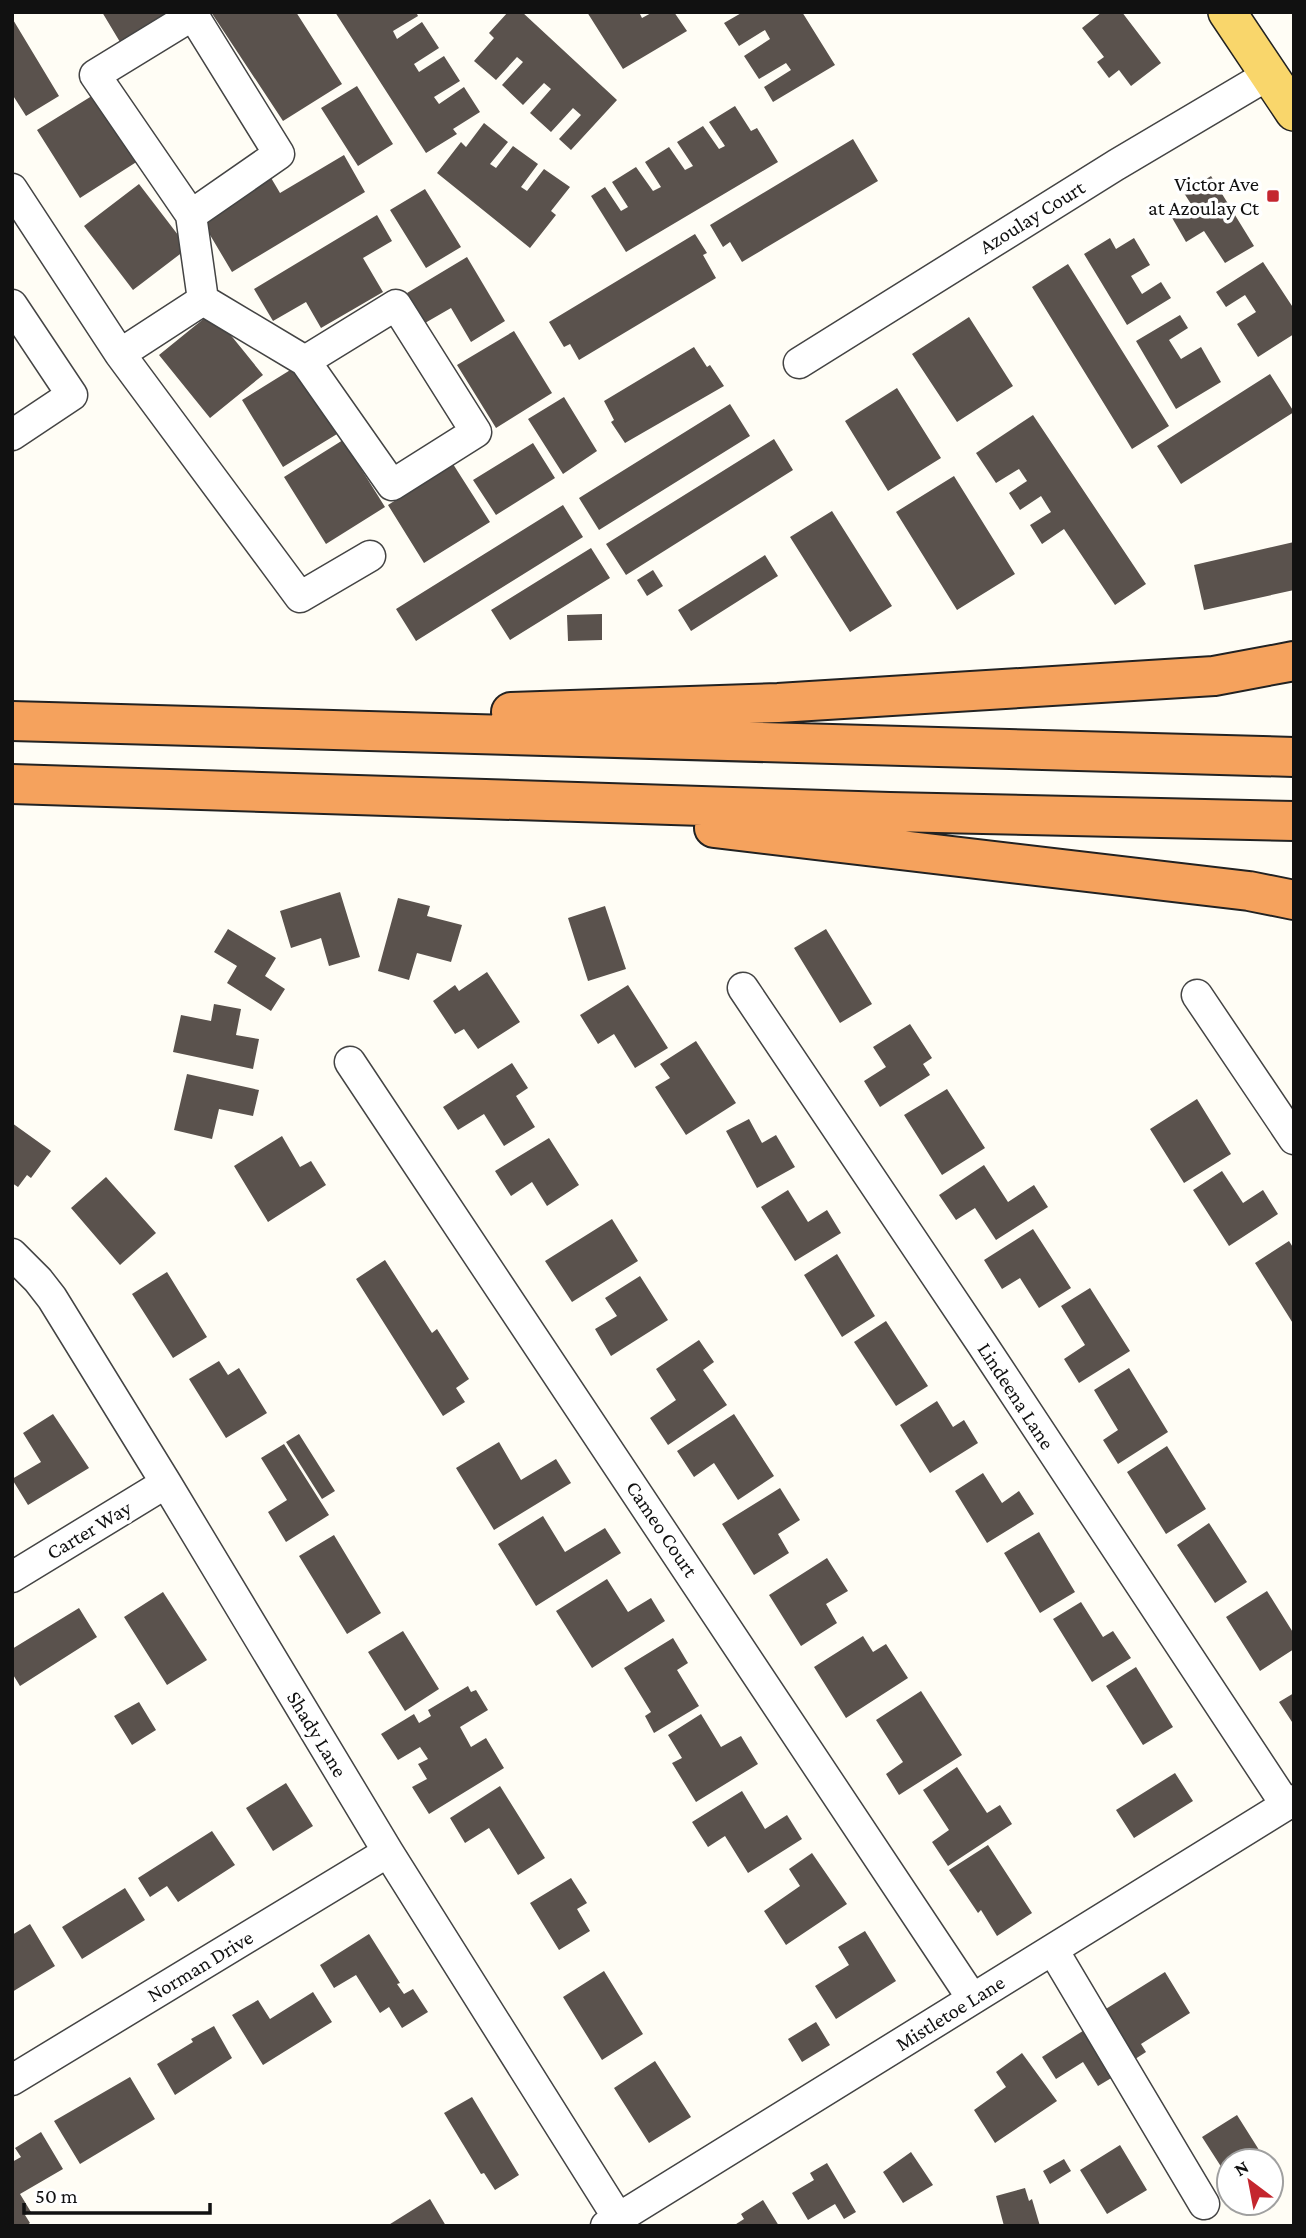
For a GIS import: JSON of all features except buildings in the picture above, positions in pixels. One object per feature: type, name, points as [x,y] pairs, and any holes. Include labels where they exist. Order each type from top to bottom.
[{"type":"highway","points":[[1214,676],[1294,661]]},
{"type":"highway","points":[[375,731],[440,714],[778,703],[1214,676],[1276,678],[1294,675]]},
{"type":"highway","points":[[12,721],[1294,757]]},
{"type":"highway","points":[[12,784],[890,812],[1294,821]]},
{"type":"highway","points":[[606,802],[699,826],[1249,891],[1294,900]]},
{"type":"main road","points":[[1227,12],[1294,112]]},
{"type":"street","points":[[191,215],[279,154],[193,15],[95,75],[191,215],[203,300]]},
{"type":"street","name":"Azoulay Court","points":[[799,363],[1116,165],[1268,75]]},
{"type":"street","points":[[12,189],[120,355],[300,597],[370,556]]},
{"type":"street","points":[[120,355],[203,300]]},
{"type":"street","points":[[203,300],[305,360],[392,485],[476,432],[396,305],[305,360]]},
{"type":"street","points":[[12,305],[72,395],[12,435]]},
{"type":"street","name":"Lindeena Lane","points":[[743,988],[1290,1803]]},
{"type":"street","points":[[1197,995],[1294,1139]]},
{"type":"street","name":"Cameo Court","points":[[350,1062],[972,1998]]},
{"type":"street","name":"Shady Lane","points":[[12,1254],[52,1298],[612,2222]]},
{"type":"street","name":"Carter Way","points":[[12,1577],[166,1483]]},
{"type":"street","name":"Mistletoe Lane","points":[[612,2222],[1290,1803]]},
{"type":"street","name":"Norman Drive","points":[[12,2080],[388,1852]]},
{"type":"street","points":[[1053,1950],[1204,2204]]},
{"type":"place","name":"Victor Ave at Azoulay Ct","points":[[1273,196]]}]
